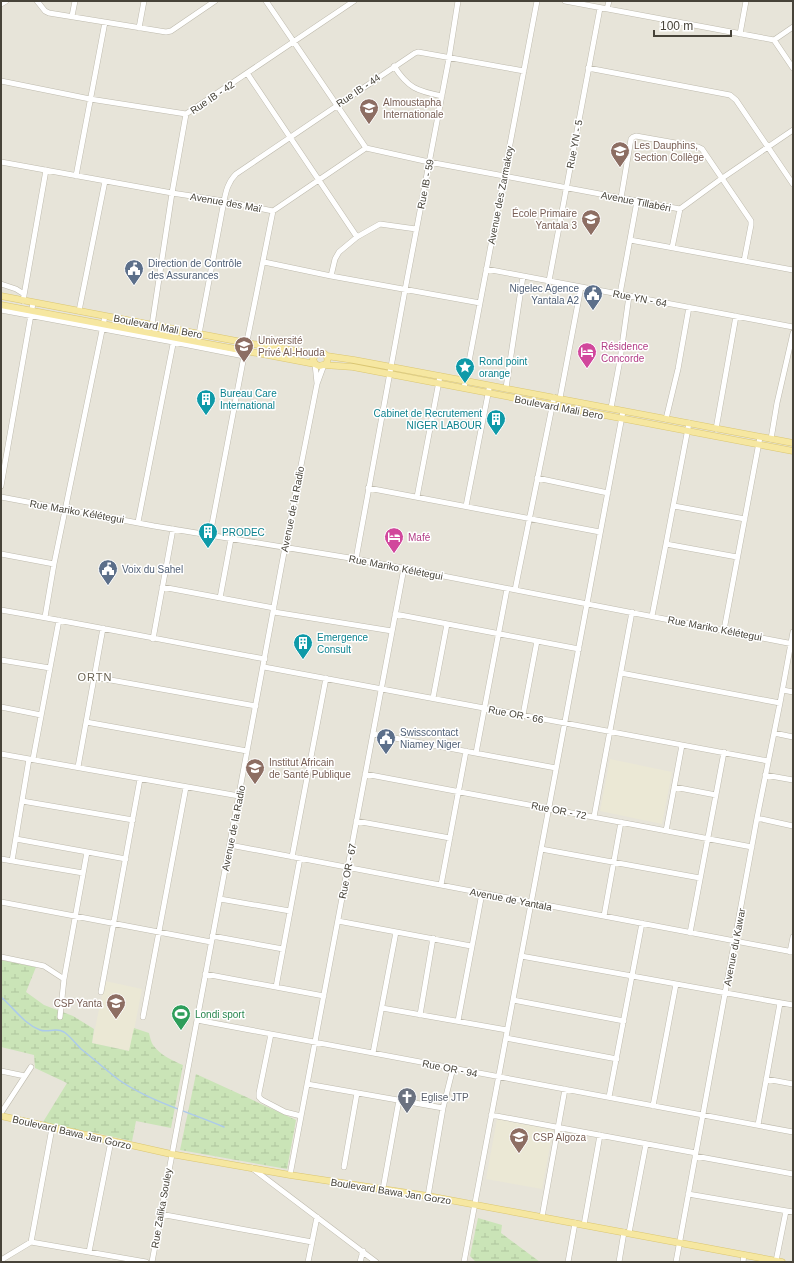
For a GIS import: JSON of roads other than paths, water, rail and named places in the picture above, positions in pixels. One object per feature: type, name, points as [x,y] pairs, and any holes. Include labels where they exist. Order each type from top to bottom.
[{"type":"main road","name":"Boulevard Mali Bero","points":[[1,296],[247,343],[316,354]]},
{"type":"main road","name":"Boulevard Mali Bero","points":[[1,305],[31,313],[244,354],[315,364]]},
{"type":"main road","points":[[323,353],[327,356],[327,362],[324,365],[319,366],[315,364],[314,359],[316,354],[323,353]]},
{"type":"main road","name":"Boulevard Mali Bero","points":[[327,356],[466,380],[793,443]]},
{"type":"main road","name":"Boulevard Mali Bero","points":[[324,365],[352,368],[464,388],[793,451]]},
{"type":"main road","name":"Boulevard Bawa Jan Gorzo","points":[[1,1115],[52,1128],[171,1154],[290,1175],[428,1196],[779,1261]]},
{"type":"street","points":[[1,4],[6,1]]},
{"type":"street","points":[[37,1],[45,11],[49,13],[161,32],[171,31],[215,1]]},
{"type":"street","points":[[72,16],[74,1]]},
{"type":"street","points":[[139,28],[144,1]]},
{"type":"street","points":[[266,1],[366,148],[504,176]]},
{"type":"street","name":"Rue IB - 42","points":[[1,81],[90,99],[186,114],[293,42],[345,3],[354,1]]},
{"type":"street","name":"Rue IB - 59","points":[[356,559],[416,229],[449,58],[458,1]]},
{"type":"street","name":"Avenue des Zarmakoy","points":[[464,388],[537,1]]},
{"type":"street","points":[[565,1],[774,40],[793,27]]},
{"type":"street","points":[[607,9],[609,1]]},
{"type":"street","points":[[740,34],[746,1]]},
{"type":"street","name":"Rue YN - 5","points":[[549,281],[600,8]]},
{"type":"street","points":[[76,176],[105,22]]},
{"type":"street","points":[[774,40],[793,68]]},
{"type":"street","name":"Rue IB - 44","points":[[199,334],[224,201],[231,179],[290,136],[416,52],[524,71]]},
{"type":"street","points":[[394,66],[405,82],[412,87],[420,91],[442,96]]},
{"type":"street","points":[[588,68],[730,95],[736,100],[793,184]]},
{"type":"street","points":[[247,73],[357,237]]},
{"type":"street","points":[[152,325],[172,193],[186,114]]},
{"type":"street","name":"Avenue Tillabéri","points":[[504,176],[680,209],[793,130]]},
{"type":"street","points":[[621,198],[631,139],[633,137],[636,136],[702,149],[751,221],[744,261]]},
{"type":"street","name":"Avenue des Maï","points":[[1,162],[273,211],[366,148]]},
{"type":"street","points":[[23,301],[46,170]]},
{"type":"street","points":[[79,311],[105,181]]},
{"type":"street","points":[[620,294],[637,201]]},
{"type":"street","points":[[672,248],[680,209]]},
{"type":"street","points":[[210,535],[273,211]]},
{"type":"street","points":[[331,276],[336,255],[357,237],[380,224],[416,229]]},
{"type":"street","points":[[630,240],[793,270]]},
{"type":"street","points":[[264,262],[331,276],[480,303]]},
{"type":"street","name":"Rue YN - 64","points":[[486,269],[793,327]]},
{"type":"street","points":[[506,388],[523,276]]},
{"type":"street","points":[[1,284],[16,289],[24,294]]},
{"type":"street","points":[[515,590],[552,405],[557,398],[581,287]]},
{"type":"street","points":[[611,408],[620,360],[629,296]]},
{"type":"street","points":[[1,486],[33,303]]},
{"type":"street","points":[[666,419],[678,369],[689,307]]},
{"type":"street","name":"Boulevard Mali Bero","points":[[1,310],[31,313]]},
{"type":"street","points":[[45,618],[54,564],[105,316]]},
{"type":"street","points":[[716,429],[736,316]]},
{"type":"street","points":[[138,522],[176,329]]},
{"type":"street","points":[[771,439],[777,403],[793,334]]},
{"type":"street","name":"Avenue de la Radio","points":[[315,364],[317,384]]},
{"type":"street","name":"Avenue de la Radio","points":[[171,1154],[264,666],[285,547],[317,384],[324,365]]},
{"type":"street","points":[[417,497],[440,376]]},
{"type":"street","points":[[466,506],[490,385]]},
{"type":"street","points":[[464,1262],[623,411]]},
{"type":"street","points":[[652,616],[689,423]]},
{"type":"street","points":[[724,630],[760,437]]},
{"type":"street","points":[[537,478],[608,493]]},
{"type":"street","points":[[368,488],[600,532]]},
{"type":"street","name":"Rue Mariko Kélétegui","points":[[1,497],[174,529],[356,559],[792,644]]},
{"type":"street","points":[[674,506],[745,519]]},
{"type":"street","points":[[153,638],[174,529]]},
{"type":"street","points":[[220,598],[232,539]]},
{"type":"street","points":[[666,544],[737,558]]},
{"type":"street","points":[[1,554],[54,564]]},
{"type":"street","name":"Rue OR - 67","points":[[290,1175],[404,568]]},
{"type":"street","points":[[162,587],[274,610],[392,631]]},
{"type":"street","points":[[476,753],[507,589]]},
{"type":"street","points":[[1,610],[265,659]]},
{"type":"street","points":[[594,817],[632,612]]},
{"type":"street","points":[[395,614],[579,648]]},
{"type":"street","points":[[12,861],[22,801],[41,715],[59,620]]},
{"type":"street","points":[[433,698],[447,624]]},
{"type":"street","points":[[78,767],[103,628]]},
{"type":"street","name":"Avenue du Kawar","points":[[676,1262],[757,818],[792,644],[793,632]]},
{"type":"street","points":[[523,715],[537,641]]},
{"type":"street","points":[[1,660],[50,668]]},
{"type":"street","name":"Rue OR - 66","points":[[264,666],[768,761]]},
{"type":"street","points":[[621,673],[780,703]]},
{"type":"street","points":[[94,677],[256,706]]},
{"type":"street","points":[[292,857],[326,678]]},
{"type":"street","points":[[783,690],[793,692]]},
{"type":"street","points":[[1,707],[41,715]]},
{"type":"street","points":[[86,722],[247,751]]},
{"type":"street","points":[[774,733],[793,737]]},
{"type":"street","points":[[373,734],[556,768]]},
{"type":"street","points":[[666,831],[682,745]]},
{"type":"street","points":[[441,885],[466,751]]},
{"type":"street","points":[[690,933],[724,752]]},
{"type":"street","points":[[1,754],[239,796]]},
{"type":"street","name":"Rue OR - 72","points":[[365,774],[752,847]]},
{"type":"street","points":[[765,775],[793,780]]},
{"type":"street","points":[[101,992],[140,779]]},
{"type":"street","points":[[143,1017],[186,787]]},
{"type":"street","points":[[674,787],[716,795]]},
{"type":"street","points":[[22,801],[133,820]]},
{"type":"street","points":[[757,818],[793,826]]},
{"type":"street","points":[[356,821],[450,838]]},
{"type":"street","points":[[604,916],[622,822]]},
{"type":"street","points":[[16,839],[126,859]]},
{"type":"street","name":"Avenue de Yantala","points":[[230,844],[792,952]]},
{"type":"street","points":[[541,849],[700,878]]},
{"type":"street","points":[[60,1017],[64,979],[87,852]]},
{"type":"street","points":[[276,987],[300,858]]},
{"type":"street","points":[[1,859],[83,873]]},
{"type":"street","points":[[458,1021],[482,893]]},
{"type":"street","points":[[220,899],[290,911]]},
{"type":"street","points":[[1,902],[159,932],[283,949]]},
{"type":"street","points":[[338,921],[471,946]]},
{"type":"street","points":[[609,1097],[642,924]]},
{"type":"street","points":[[373,1053],[396,932]]},
{"type":"street","points":[[792,952],[793,937]]},
{"type":"street","points":[[420,1015],[433,938]]},
{"type":"street","points":[[521,956],[793,1005]]},
{"type":"street","points":[[1,957],[44,966],[64,979]]},
{"type":"street","points":[[205,974],[324,996]]},
{"type":"street","points":[[653,1106],[676,984]]},
{"type":"street","points":[[513,1000],[624,1021]]},
{"type":"street","points":[[758,1125],[780,1003]]},
{"type":"street","points":[[382,1008],[507,1030]]},
{"type":"street","name":"Rue OR - 94","points":[[197,1020],[793,1132]]},
{"type":"street","points":[[271,1034],[259,1097],[285,1112],[301,1116]]},
{"type":"street","points":[[506,1038],[617,1059]]},
{"type":"street","points":[[1,1115],[31,1067]]},
{"type":"street","points":[[428,1196],[443,1108],[453,1068]]},
{"type":"street","points":[[1,1072],[25,1076]]},
{"type":"street","points":[[766,1079],[793,1084]]},
{"type":"street","points":[[307,1084],[443,1108]]},
{"type":"street","points":[[542,1217],[565,1089]]},
{"type":"street","points":[[344,1167],[357,1093]]},
{"type":"street","points":[[383,1189],[399,1100]]},
{"type":"street","points":[[491,1115],[600,1135],[793,1174]]},
{"type":"street","points":[[31,1242],[52,1128]]},
{"type":"street","points":[[584,1224],[600,1135]]},
{"type":"street","points":[[89,1252],[111,1141]]},
{"type":"street","points":[[619,1262],[627,1233],[646,1144]]},
{"type":"street","name":"Rue Zalika Souley","points":[[152,1262],[171,1154]]},
{"type":"street","points":[[251,1168],[376,1262]]},
{"type":"street","points":[[688,1194],[793,1212]]},
{"type":"street","points":[[779,1261],[786,1211]]},
{"type":"street","points":[[160,1214],[312,1242]]},
{"type":"street","points":[[308,1262],[317,1217]]},
{"type":"street","points":[[568,1262],[575,1223]]},
{"type":"street","points":[[1,1260],[31,1242],[146,1262]]},
{"type":"street","points":[[360,1262],[363,1251]]},
{"type":"street","points":[[743,1262],[744,1255]]},
{"type":"waterway","points":[[1,997],[24,1020],[34,1027],[43,1031],[58,1030],[64,1032],[81,1049],[131,1088],[157,1101],[224,1127]]},
{"type":"place","name":"Almoustapha Internationale","points":[[369,125]]},
{"type":"place","name":"Les Dauphins, Section Collège","points":[[620,168]]},
{"type":"place","name":"École Primaire Yantala 3","points":[[591,236]]},
{"type":"place","name":"Direction de Contrôle des Assurances","points":[[134,286]]},
{"type":"place","name":"Nigelec Agence Yantala A2","points":[[593,311]]},
{"type":"place","name":"Université Privé Al-Houda","points":[[244,363]]},
{"type":"place","name":"Résidence Concorde","points":[[587,369]]},
{"type":"place","name":"Rond point orange","points":[[465,384]]},
{"type":"place","name":"Bureau Care International","points":[[206,416]]},
{"type":"place","name":"Cabinet de Recrutement NIGER LABOUR","points":[[496,436]]},
{"type":"place","name":"PRODEC","points":[[208,549]]},
{"type":"place","name":"Mafé","points":[[394,554]]},
{"type":"place","name":"Voix du Sahel","points":[[108,586]]},
{"type":"place","name":"Emergence Consult","points":[[303,660]]},
{"type":"place","name":"Swisscontact Niamey Niger","points":[[386,755]]},
{"type":"place","name":"Institut Africain de Santé Publique","points":[[255,785]]},
{"type":"place","name":"CSP Yanta","points":[[116,1020]]},
{"type":"place","name":"Londi sport","points":[[181,1031]]},
{"type":"place","name":"Eglise JTP","points":[[407,1114]]},
{"type":"place","name":"CSP Algoza","points":[[519,1154]]},
{"type":"district","name":"ORTN","points":[[95,677]]}]
